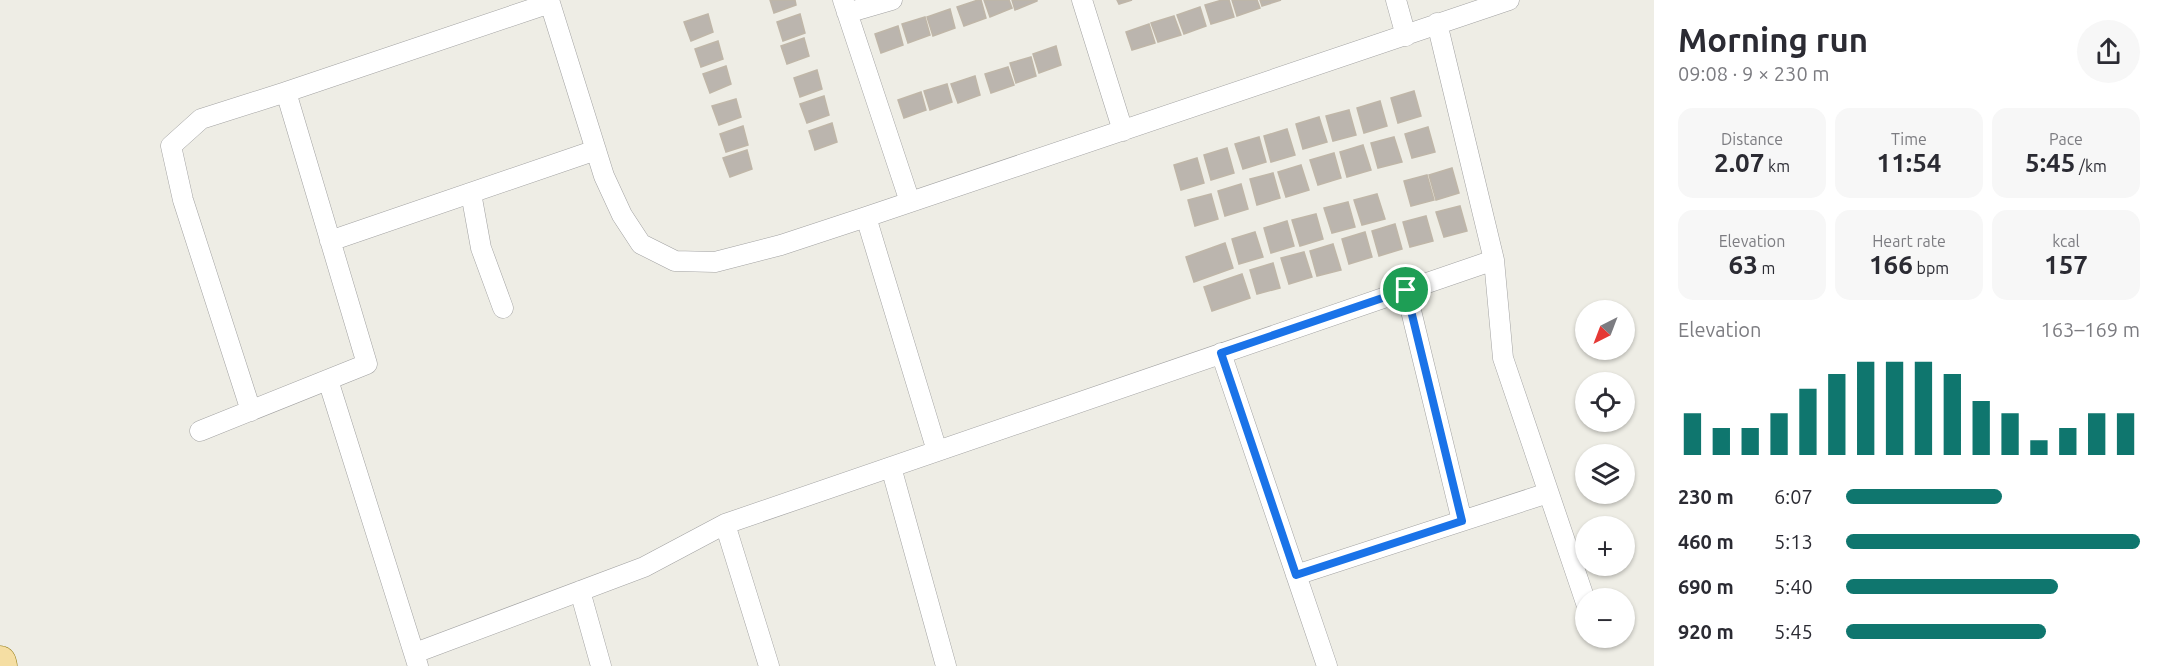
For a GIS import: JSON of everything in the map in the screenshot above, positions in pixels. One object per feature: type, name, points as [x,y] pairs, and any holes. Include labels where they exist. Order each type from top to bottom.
[{"type":"street","points":[[892,0],[845,6],[910,202]]},
{"type":"street","points":[[1082,0],[1123,131]]},
{"type":"street","points":[[1396,0],[1406,36]]},
{"type":"street","points":[[251,411],[183,200],[171,146],[201,120],[550,1],[604,176],[622,215],[641,244],[675,261],[715,262],[866,217],[1509,0]]},
{"type":"street","points":[[1437,23],[1494,260],[1503,358],[1581,588]]},
{"type":"street","points":[[200,431],[367,364],[286,92]]},
{"type":"street","points":[[330,241],[596,150]]},
{"type":"street","points":[[471,193],[481,248],[503,308]]},
{"type":"street","points":[[866,217],[937,451]]},
{"type":"street","points":[[328,380],[417,660],[580,591],[644,567],[725,524],[1494,260]]},
{"type":"street","points":[[1406,290],[1462,521]]},
{"type":"street","points":[[1221,353],[1327,666]]},
{"type":"street","points":[[891,467],[946,666]]},
{"type":"street","points":[[1296,575],[1548,493]]},
{"type":"street","points":[[725,524],[769,666]]},
{"type":"street","points":[[580,591],[601,666]]},
{"type":"building","points":[[770,0],[795,0],[796,5],[774,13]]},
{"type":"building","points":[[981,0],[986,18],[964,26],[957,7]]},
{"type":"building","points":[[984,0],[1009,0],[1012,8],[990,17]]},
{"type":"building","points":[[1012,0],[1037,0],[1037,1],[1015,10]]},
{"type":"building","points":[[1117,0],[1132,0],[1119,4]]},
{"type":"building","points":[[1229,0],[1234,17],[1211,24],[1205,5]]},
{"type":"building","points":[[1232,0],[1257,0],[1260,8],[1237,16]]},
{"type":"building","points":[[1260,0],[1281,0],[1262,6]]},
{"type":"building","points":[[1200,7],[1206,26],[1184,34],[1177,15]]},
{"type":"building","points":[[950,9],[955,28],[933,36],[927,17]]},
{"type":"building","points":[[708,14],[713,32],[691,41],[684,22]]},
{"type":"building","points":[[800,14],[805,33],[783,41],[777,22]]},
{"type":"building","points":[[1174,16],[1181,35],[1158,42],[1151,23]]},
{"type":"building","points":[[925,17],[930,35],[908,43],[902,24]]},
{"type":"building","points":[[1149,24],[1155,43],[1132,50],[1126,32]]},
{"type":"building","points":[[898,26],[903,45],[881,53],[875,34]]},
{"type":"building","points":[[804,38],[809,56],[787,64],[781,46]]},
{"type":"building","points":[[718,41],[723,59],[701,67],[695,49]]},
{"type":"building","points":[[1056,46],[1061,65],[1039,73],[1033,54]]},
{"type":"building","points":[[1031,57],[1036,76],[1016,83],[1010,63]]},
{"type":"building","points":[[726,66],[731,84],[710,93],[703,74]]},
{"type":"building","points":[[1008,67],[1014,85],[991,93],[985,74]]},
{"type":"building","points":[[817,70],[822,89],[800,97],[794,78]]},
{"type":"building","points":[[975,76],[980,95],[958,103],[951,84]]},
{"type":"building","points":[[947,84],[952,102],[930,110],[924,91]]},
{"type":"building","points":[[1414,91],[1421,116],[1398,123],[1391,98]]},
{"type":"building","points":[[921,92],[926,110],[904,118],[898,100]]},
{"type":"building","points":[[824,96],[829,115],[807,123],[800,104]]},
{"type":"building","points":[[736,99],[741,117],[719,125],[712,106]]},
{"type":"building","points":[[1380,101],[1387,126],[1364,133],[1357,108]]},
{"type":"building","points":[[1349,110],[1356,135],[1333,141],[1326,116]]},
{"type":"building","points":[[1319,117],[1327,142],[1303,149],[1296,124]]},
{"type":"building","points":[[832,123],[837,142],[815,150],[809,131]]},
{"type":"building","points":[[743,126],[748,145],[726,152],[720,134]]},
{"type":"building","points":[[1428,127],[1435,152],[1412,158],[1405,134]]},
{"type":"building","points":[[1287,129],[1295,155],[1271,162],[1264,136]]},
{"type":"building","points":[[1259,137],[1266,162],[1243,169],[1235,144]]},
{"type":"building","points":[[1394,137],[1402,162],[1378,168],[1371,143]]},
{"type":"building","points":[[1363,145],[1371,170],[1347,177],[1340,152]]},
{"type":"building","points":[[1227,148],[1234,173],[1211,180],[1204,155]]},
{"type":"building","points":[[747,150],[752,169],[730,177],[723,158]]},
{"type":"building","points":[[1334,153],[1341,178],[1318,185],[1310,160]]},
{"type":"building","points":[[1197,158],[1204,183],[1181,190],[1174,165]]},
{"type":"building","points":[[1301,165],[1309,190],[1286,197],[1278,172]]},
{"type":"building","points":[[1452,168],[1459,193],[1436,200],[1429,175]]},
{"type":"building","points":[[1273,173],[1280,198],[1257,205],[1250,179]]},
{"type":"building","points":[[1427,175],[1434,200],[1411,206],[1404,181]]},
{"type":"building","points":[[1241,184],[1248,209],[1225,216],[1218,191]]},
{"type":"building","points":[[1211,194],[1218,219],[1195,226],[1188,200]]},
{"type":"building","points":[[1377,194],[1385,219],[1362,225],[1354,200]]},
{"type":"building","points":[[1348,202],[1355,227],[1332,233],[1324,208]]},
{"type":"building","points":[[1460,206],[1467,231],[1444,237],[1436,212]]},
{"type":"building","points":[[1316,214],[1323,239],[1300,246],[1292,220]]},
{"type":"building","points":[[1426,216],[1433,241],[1410,247],[1403,222]]},
{"type":"building","points":[[1287,221],[1294,246],[1271,253],[1264,228]]},
{"type":"building","points":[[1395,224],[1402,249],[1379,256],[1372,231]]},
{"type":"building","points":[[1255,232],[1263,257],[1239,264],[1232,239]]},
{"type":"building","points":[[1365,232],[1372,257],[1349,264],[1342,239]]},
{"type":"building","points":[[1225,243],[1233,268],[1194,282],[1186,257]]},
{"type":"building","points":[[1333,244],[1341,270],[1317,276],[1310,251]]},
{"type":"building","points":[[1304,252],[1312,277],[1289,284],[1281,258]]},
{"type":"building","points":[[1273,263],[1280,288],[1257,294],[1250,270]]},
{"type":"building","points":[[1242,274],[1250,298],[1212,311],[1204,287]]},
{"type":"route","points":[[1406,290],[1462,521],[1296,575],[1221,353],[1406,290]]}]
